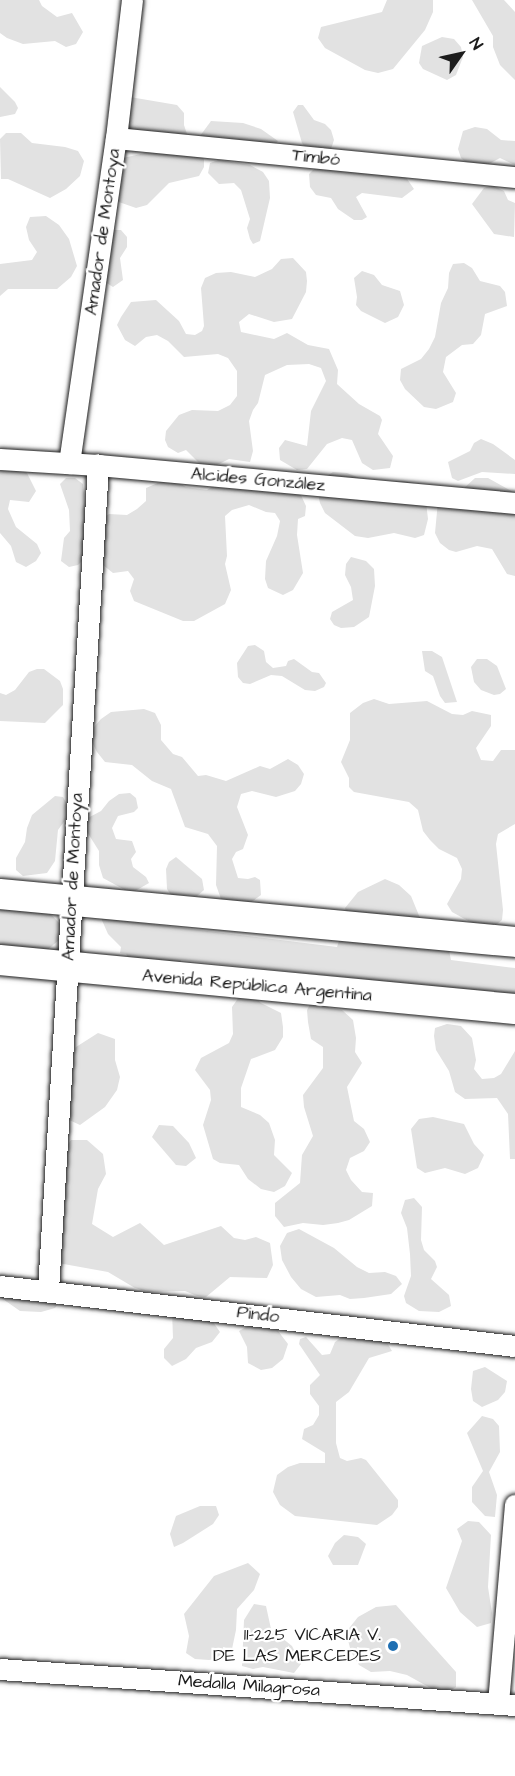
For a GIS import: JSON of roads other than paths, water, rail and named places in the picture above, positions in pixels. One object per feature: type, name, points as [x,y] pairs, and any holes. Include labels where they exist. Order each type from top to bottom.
[{"type":"main road","points":[[0,894],[515,942]]},
{"type":"main road","name":"Avenida República Argentina","points":[[0,960],[515,1010]]},
{"type":"street","name":"Amador de Montoya","points":[[69,463],[116,138],[132,0]]},
{"type":"street","name":"Timbó","points":[[116,138],[515,177]]},
{"type":"street","name":"Alcides González","points":[[0,459],[98,465],[515,503]]},
{"type":"street","name":"Amador de Montoya","points":[[48,1290],[98,465]]},
{"type":"street","name":"Pindo","points":[[0,1286],[515,1346]]},
{"type":"street","points":[[506,1704],[515,1505]]},
{"type":"street","name":"Medalla Milagrosa","points":[[0,1669],[506,1704]]},
{"type":"place","name":"11-225 VICARIA V. DE LAS MERCEDES","points":[[393,1646]]}]
